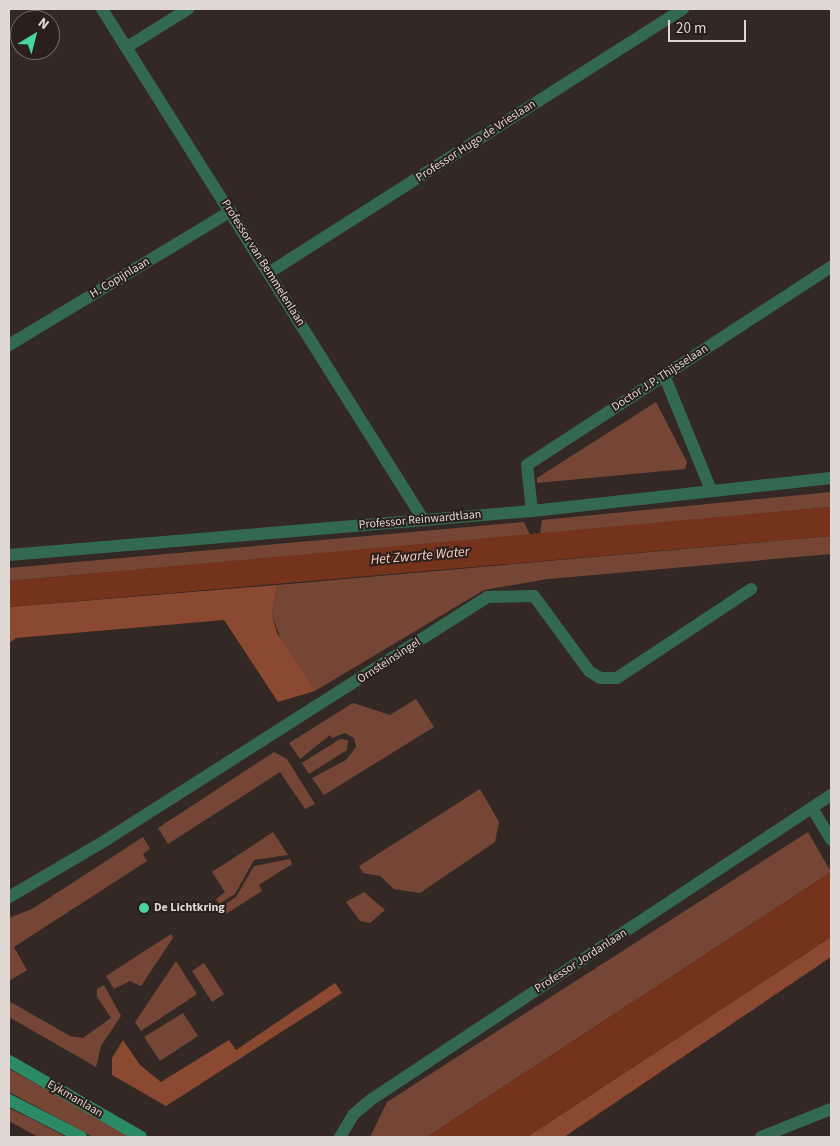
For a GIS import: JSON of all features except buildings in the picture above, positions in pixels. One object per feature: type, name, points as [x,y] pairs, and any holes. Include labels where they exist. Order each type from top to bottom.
[{"type":"main road","name":"Eykmanlaan","points":[[9,1060],[142,1137]]},
{"type":"main road","points":[[9,1100],[81,1137]]},
{"type":"street","name":"Professor van Bemmelenlaan","points":[[102,9],[270,272],[423,519]]},
{"type":"street","points":[[126,47],[188,9]]},
{"type":"street","name":"Professor Hugo de Vrieslaan","points":[[270,272],[683,9]]},
{"type":"street","name":"H. Copijnlaan","points":[[9,345],[231,211]]},
{"type":"street","name":"Doctor J.P. Thijsselaan","points":[[532,511],[527,465],[831,267]]},
{"type":"street","points":[[664,375],[710,490]]},
{"type":"street","name":"Professor Reinwardtlaan","points":[[9,555],[532,511],[831,478]]},
{"type":"street","name":"Ornsteinsingel","points":[[9,897],[29,888],[486,598],[534,596],[589,671],[600,678],[617,678],[751,589]]},
{"type":"street","name":"Professor Jordanlaan","points":[[340,1137],[354,1114],[372,1099],[831,795]]},
{"type":"street","points":[[812,808],[831,840]]},
{"type":"street","points":[[761,1137],[831,1109]]},
{"type":"shaded area","points":[[656,402],[687,462],[685,469],[537,483],[537,478]]},
{"type":"shaded area","points":[[831,492],[831,507],[540,534],[542,520]]},
{"type":"shaded area","points":[[524,522],[530,535],[9,581],[9,568]]},
{"type":"shaded area","points":[[831,536],[831,554],[548,579],[484,590],[315,691],[283,646],[272,614],[277,585]]},
{"type":"shaded area","points":[[277,585],[272,614],[277,633],[315,691],[278,702],[224,620],[16,638],[9,643],[9,607]]},
{"type":"shaded area","points":[[416,699],[434,727],[324,795],[312,778],[346,760],[356,747],[354,738],[345,733],[332,738],[330,735],[300,759],[289,743],[353,703],[390,715]]},
{"type":"shaded area","points":[[340,739],[348,740],[347,750],[309,774],[302,763]]},
{"type":"shaded area","points":[[274,752],[287,759],[315,804],[305,809],[280,772],[168,844],[158,828]]},
{"type":"shaded area","points":[[480,789],[499,822],[495,842],[420,893],[394,889],[380,876],[363,873],[359,866]]},
{"type":"shaded area","points":[[273,832],[288,855],[254,860],[235,894],[219,904],[216,899],[225,892],[212,872]]},
{"type":"shaded area","points":[[808,832],[831,872],[427,1137],[370,1137],[387,1102]]},
{"type":"shaded area","points":[[143,837],[150,849],[143,854],[147,861],[14,947],[27,970],[9,981],[9,918],[32,909]]},
{"type":"shaded area","points":[[290,859],[292,864],[259,885],[262,891],[226,914],[221,907],[236,897],[254,866]]},
{"type":"shaded area","points":[[364,892],[385,910],[370,923],[360,921],[346,902]]},
{"type":"shaded area","points":[[171,934],[173,938],[141,986],[130,981],[114,989],[106,976]]},
{"type":"shaded area","points":[[831,937],[831,957],[564,1137],[527,1137]]},
{"type":"shaded area","points":[[176,961],[197,994],[141,1031],[135,1022]]},
{"type":"shaded area","points":[[204,963],[224,994],[212,1002],[192,971]]},
{"type":"shaded area","points":[[335,983],[342,993],[166,1106],[112,1075],[112,1058],[123,1040],[140,1065],[161,1082],[229,1040],[236,1050]]},
{"type":"shaded area","points":[[104,985],[121,1016],[101,1046],[96,1067],[9,1017],[9,1001],[70,1036],[83,1038],[111,1018],[97,997],[97,989]]},
{"type":"shaded area","points":[[183,1013],[198,1036],[160,1061],[144,1037]]},
{"type":"shaded area","points":[[9,1069],[132,1137],[93,1137],[9,1092]]},
{"type":"shaded area","points":[[9,1108],[66,1137],[38,1137],[9,1121]]},
{"type":"water","name":"Het Zwarte Water","points":[[831,507],[831,536],[9,607],[9,581]]},
{"type":"water","points":[[831,872],[831,937],[527,1137],[427,1137]]},
{"type":"place","name":"De Lichtkring","points":[[144,908]]}]
